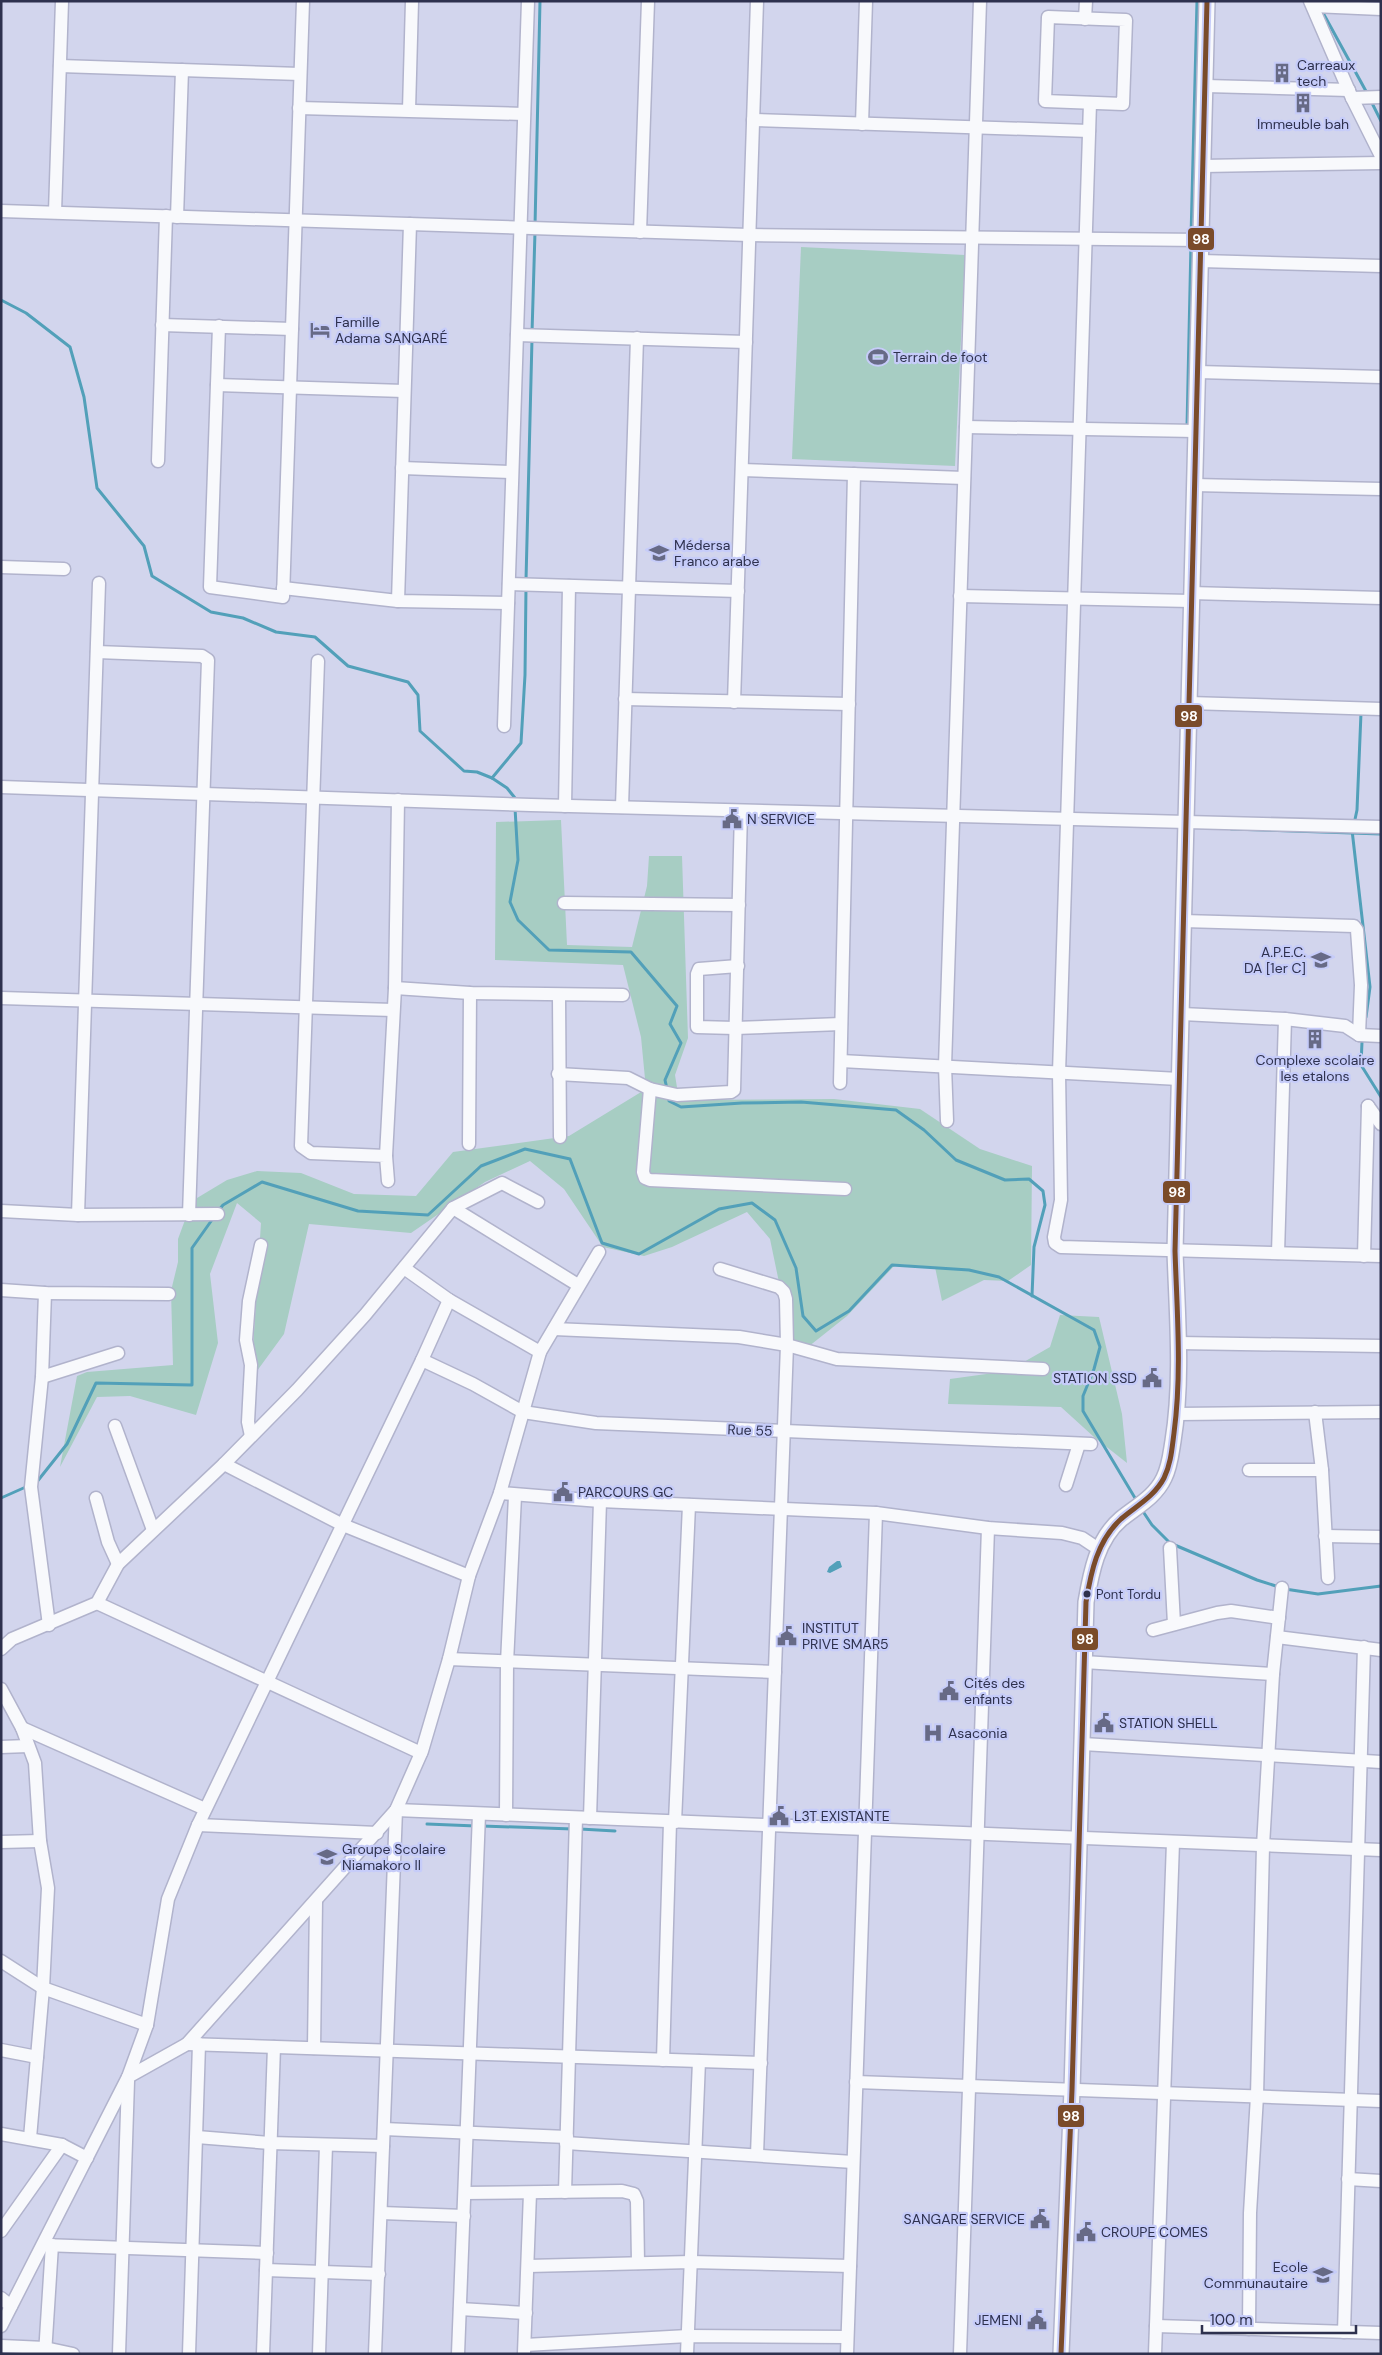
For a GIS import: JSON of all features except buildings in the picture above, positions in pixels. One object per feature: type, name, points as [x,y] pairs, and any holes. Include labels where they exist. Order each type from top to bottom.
[{"type":"main road","points":[[1061,2354],[1072,2090],[1086,1602],[1091,1574],[1109,1531],[1120,1520],[1154,1494],[1169,1466],[1178,1414],[1175,1251],[1207,1]]},
{"type":"street","points":[[55,212],[62,1]]},
{"type":"street","points":[[219,326],[210,588],[283,597],[303,1]]},
{"type":"street","points":[[409,110],[412,1]]},
{"type":"street","points":[[504,726],[528,1]]},
{"type":"street","points":[[640,232],[648,1]]},
{"type":"street","points":[[734,702],[757,1]]},
{"type":"street","points":[[862,124],[866,1]]},
{"type":"street","points":[[947,1121],[945,1066],[980,1]]},
{"type":"street","points":[[1085,19],[1086,1]]},
{"type":"street","points":[[1381,9],[1312,4],[1351,94],[1381,156]]},
{"type":"street","points":[[1048,17],[1085,19],[1126,20],[1123,104],[1045,102],[1048,17]]},
{"type":"street","points":[[60,66],[300,74]]},
{"type":"street","points":[[158,461],[162,325],[182,70]]},
{"type":"street","points":[[1206,86],[1381,97]]},
{"type":"street","points":[[1090,103],[1066,819],[1060,1073],[1061,1200],[1054,1237],[1055,1243],[1061,1247],[1381,1256]]},
{"type":"street","points":[[299,108],[524,114]]},
{"type":"street","points":[[753,120],[1089,131]]},
{"type":"street","points":[[1203,166],[1381,163]]},
{"type":"street","points":[[1,211],[750,235],[1086,237],[1201,240]]},
{"type":"street","points":[[398,601],[410,224]]},
{"type":"street","points":[[1201,261],[1381,266]]},
{"type":"street","points":[[162,325],[292,329]]},
{"type":"street","points":[[517,335],[746,342]]},
{"type":"street","points":[[622,807],[637,338]]},
{"type":"street","points":[[1198,372],[1381,377]]},
{"type":"street","points":[[217,385],[404,391]]},
{"type":"street","points":[[966,427],[1196,431]]},
{"type":"street","points":[[402,468],[512,472]]},
{"type":"street","points":[[742,470],[964,478]]},
{"type":"street","points":[[840,1083],[854,474]]},
{"type":"street","points":[[1194,485],[1381,489]]},
{"type":"street","points":[[1,566],[64,569]]},
{"type":"street","points":[[78,1216],[100,583]]},
{"type":"street","points":[[509,584],[738,591]]},
{"type":"street","points":[[564,806],[569,586]]},
{"type":"street","points":[[283,588],[398,601],[508,603]]},
{"type":"street","points":[[960,596],[1074,599],[1191,597],[1381,598]]},
{"type":"street","points":[[97,652],[202,656],[208,660],[205,794],[189,1214]]},
{"type":"street","points":[[318,661],[302,1146],[311,1153],[386,1156]]},
{"type":"street","points":[[625,699],[849,704]]},
{"type":"street","points":[[1189,704],[1381,709]]},
{"type":"street","points":[[1,787],[564,806],[1381,828]]},
{"type":"street","points":[[388,1181],[386,1156],[395,988],[398,800]]},
{"type":"street","points":[[558,1074],[628,1078],[650,1089],[677,1095],[730,1092],[735,1087],[741,811]]},
{"type":"street","points":[[564,903],[739,905]]},
{"type":"street","points":[[1184,920],[1354,926],[1357,930],[1361,985],[1359,1035]]},
{"type":"street","points":[[738,966],[704,967],[697,974],[696,1027],[735,1028],[841,1024]]},
{"type":"street","points":[[395,988],[559,996],[624,995]]},
{"type":"street","points":[[469,1144],[470,993]]},
{"type":"street","points":[[559,996],[558,1074],[560,1137]]},
{"type":"street","points":[[1,998],[393,1010]]},
{"type":"street","points":[[1182,1014],[1285,1019],[1345,1026],[1359,1035],[1381,1036]]},
{"type":"street","points":[[1278,1253],[1285,1019]]},
{"type":"street","points":[[841,1061],[1179,1079]]},
{"type":"street","points":[[650,1089],[643,1172],[645,1178],[650,1180],[845,1189]]},
{"type":"street","points":[[1364,1256],[1368,1106],[1381,1124]]},
{"type":"street","points":[[1,1649],[12,1639],[97,1604],[118,1564],[224,1464],[336,1347],[453,1208],[502,1183],[508,1184],[538,1202]]},
{"type":"street","points":[[453,1208],[578,1285]]},
{"type":"street","points":[[1,1211],[78,1216],[218,1214]]},
{"type":"street","points":[[251,1436],[248,1422],[251,1365],[246,1340],[249,1301],[261,1245]]},
{"type":"street","points":[[128,2077],[193,2044],[396,1810],[421,1753],[449,1659],[469,1576],[500,1494],[540,1352],[599,1252]]},
{"type":"street","points":[[404,1268],[449,1300],[540,1352]]},
{"type":"street","points":[[720,1269],[779,1287],[784,1292],[787,1345],[757,2156]]},
{"type":"street","points":[[1,1290],[45,1293],[169,1294]]},
{"type":"street","points":[[45,1293],[42,1377],[31,1487],[49,1625]]},
{"type":"street","points":[[1,2326],[6,2302],[47,2245],[87,2158],[128,2077],[147,2025],[168,1899],[198,1825],[422,1360],[449,1300]]},
{"type":"street","points":[[554,1329],[739,1337],[787,1345],[837,1359],[1043,1369]]},
{"type":"street","points":[[1178,1343],[1381,1346]]},
{"type":"street","points":[[42,1377],[118,1354]]},
{"type":"street","name":"Rue 55","points":[[422,1360],[473,1384],[523,1412],[596,1423],[1085,1444],[1066,1485]]},
{"type":"street","points":[[1315,1412],[1322,1470],[1328,1578]]},
{"type":"street","points":[[1178,1414],[1381,1412]]},
{"type":"street","points":[[115,1426],[153,1530]]},
{"type":"street","points":[[224,1464],[343,1524],[469,1576]]},
{"type":"street","points":[[1249,1470],[1322,1470]]},
{"type":"street","points":[[500,1494],[600,1502],[876,1513],[988,1528],[1062,1534],[1082,1538],[1100,1550]]},
{"type":"street","points":[[506,1815],[507,1663],[515,1496]]},
{"type":"street","points":[[96,1498],[108,1542],[118,1564]]},
{"type":"street","points":[[590,1818],[600,1502]]},
{"type":"street","points":[[663,2060],[689,1505]]},
{"type":"street","points":[[846,2354],[876,1513]]},
{"type":"street","points":[[960,2354],[988,1528]]},
{"type":"street","points":[[1325,1536],[1381,1537]]},
{"type":"street","points":[[1170,1548],[1174,1624]]},
{"type":"street","points":[[1249,2328],[1250,2213],[1258,2096],[1263,1846],[1273,1674],[1282,1588]]},
{"type":"street","points":[[97,1604],[421,1753]]},
{"type":"street","points":[[1153,1630],[1231,1611],[1279,1618]]},
{"type":"street","points":[[1277,1637],[1381,1650]]},
{"type":"street","points":[[1344,2332],[1364,1647]]},
{"type":"street","points":[[449,1659],[507,1663],[775,1672]]},
{"type":"street","points":[[1084,1662],[1273,1674]]},
{"type":"street","points":[[1,1689],[22,1728],[35,1763],[40,1841],[48,1888],[43,1988],[30,2138]]},
{"type":"street","points":[[22,1728],[205,1809]]},
{"type":"street","points":[[1082,1744],[1381,1762]]},
{"type":"street","points":[[1,1747],[28,1746]]},
{"type":"street","points":[[396,1810],[1381,1850]]},
{"type":"street","points":[[375,2354],[396,1810]]},
{"type":"street","points":[[458,2354],[479,1814]]},
{"type":"street","points":[[565,2192],[576,1818]]},
{"type":"street","points":[[198,1825],[377,1833]]},
{"type":"street","points":[[1,1842],[40,1841]]},
{"type":"street","points":[[1155,2354],[1173,1842]]},
{"type":"street","points":[[314,2048],[316,1902]]},
{"type":"street","points":[[1,1961],[43,1988],[147,2025]]},
{"type":"street","points":[[193,2044],[761,2063]]},
{"type":"street","points":[[189,2354],[197,2137],[193,2044]]},
{"type":"street","points":[[264,2354],[274,2047]]},
{"type":"street","points":[[1,2050],[37,2057]]},
{"type":"street","points":[[687,2354],[699,2061]]},
{"type":"street","points":[[119,2354],[128,2077]]},
{"type":"street","points":[[856,2082],[1381,2101]]},
{"type":"street","points":[[384,2129],[566,2140],[853,2162]]},
{"type":"street","points":[[1,2134],[62,2145],[87,2158]]},
{"type":"street","points":[[197,2137],[270,2143],[384,2146]]},
{"type":"street","points":[[3,2224],[62,2145]]},
{"type":"street","points":[[319,2354],[326,2145]]},
{"type":"street","points":[[1348,2179],[1381,2181]]},
{"type":"street","points":[[465,2193],[622,2191],[634,2194],[637,2201],[638,2263]]},
{"type":"street","points":[[530,2193],[525,2350],[688,2336],[847,2337]]},
{"type":"street","points":[[381,2213],[464,2216]]},
{"type":"street","points":[[47,2245],[267,2252]]},
{"type":"street","points":[[45,2351],[47,2245]]},
{"type":"street","points":[[528,2266],[691,2262],[850,2266]]},
{"type":"street","points":[[266,2270],[379,2274]]},
{"type":"street","points":[[460,2309],[526,2313]]},
{"type":"street","points":[[1156,2326],[1381,2333]]},
{"type":"street","points":[[1,2346],[73,2354]]},
{"type":"green space","name":"Terrain de foot","points":[[801,247],[965,255],[955,466],[792,459]]},
{"type":"green space","points":[[561,820],[567,945],[632,947],[647,886],[649,856],[682,856],[688,1038],[675,1075],[679,1100],[834,1099],[920,1109],[980,1149],[1032,1166],[1031,1265],[1008,1281],[984,1280],[942,1301],[935,1267],[896,1264],[847,1316],[808,1347],[784,1336],[781,1292],[770,1239],[747,1212],[672,1247],[644,1256],[603,1247],[564,1189],[530,1161],[485,1182],[411,1233],[309,1224],[284,1334],[251,1379],[261,1223],[237,1203],[210,1274],[218,1343],[196,1415],[130,1396],[97,1397],[60,1467],[77,1376],[87,1372],[173,1365],[171,1291],[178,1262],[178,1239],[192,1201],[227,1180],[257,1171],[301,1173],[354,1194],[416,1196],[453,1152],[569,1136],[646,1089],[641,1037],[623,965],[495,960],[496,822]]},
{"type":"green space","points":[[1060,1315],[1099,1317],[1122,1414],[1127,1463],[1094,1437],[1061,1407],[948,1404],[950,1379],[1008,1371],[1050,1347]]},
{"type":"water","points":[[840,1561],[842,1567],[830,1573],[827,1572],[829,1567]]},
{"type":"waterway","points":[[535,226],[540,1]]},
{"type":"waterway","points":[[1191,237],[1197,1]]},
{"type":"waterway","points":[[1322,11],[1367,93]]},
{"type":"waterway","points":[[1371,101],[1381,121]]},
{"type":"waterway","points":[[532,333],[535,232]]},
{"type":"waterway","points":[[1187,427],[1191,243]]},
{"type":"waterway","points":[[1,300],[26,313],[70,347],[84,397],[97,488],[144,546],[152,576],[211,612],[243,618],[276,632],[315,637],[348,666],[408,682],[418,695],[420,731],[464,771],[477,772],[492,778],[507,788],[515,798],[515,802]]},
{"type":"waterway","points":[[526,580],[532,339]]},
{"type":"waterway","points":[[492,778],[521,743],[525,675],[526,587]]},
{"type":"waterway","points":[[1354,824],[1357,810],[1361,713]]},
{"type":"waterway","points":[[515,808],[518,860],[510,902],[518,920],[549,950],[631,952],[677,1006],[670,1024],[681,1043],[665,1080],[667,1089]]},
{"type":"waterway","points":[[1231,829],[1381,834]]},
{"type":"waterway","points":[[1352,830],[1370,987],[1366,1017]]},
{"type":"waterway","points":[[1362,1042],[1361,1065],[1381,1097]]},
{"type":"waterway","points":[[668,1096],[669,1101],[681,1107],[801,1102],[896,1110],[924,1130],[956,1160],[1005,1180],[1029,1179],[1043,1191],[1045,1205],[1034,1247],[1032,1296]]},
{"type":"waterway","points":[[219,1210],[223,1205],[262,1182],[358,1211],[428,1215],[481,1166],[525,1149],[570,1159],[602,1243],[639,1254],[719,1209],[752,1203],[775,1220],[796,1268],[803,1316],[816,1331],[849,1311],[892,1265],[969,1270],[999,1277],[1094,1330],[1100,1347],[1094,1369],[1083,1396],[1083,1411],[1138,1503]]},
{"type":"waterway","points":[[36,1483],[67,1444],[96,1383],[192,1385],[192,1248],[214,1217]]},
{"type":"waterway","points":[[1,1498],[28,1486]]},
{"type":"waterway","points":[[1142,1510],[1152,1525],[1170,1543],[1257,1580],[1279,1587]]},
{"type":"waterway","points":[[1285,1589],[1318,1594],[1381,1586]]},
{"type":"waterway","points":[[427,1824],[476,1826]]},
{"type":"waterway","points":[[482,1826],[573,1829]]},
{"type":"waterway","points":[[580,1829],[615,1831]]},
{"type":"transit line","name":"98","points":[[1061,2354],[1072,2090],[1086,1602],[1096,1558],[1106,1537],[1121,1519],[1155,1491],[1164,1478],[1171,1456],[1178,1388],[1175,1251],[1207,1]]},
{"type":"place","name":"Carreaux tech","points":[[1282,73]]},
{"type":"place","name":"Immeuble bah","points":[[1303,103]]},
{"type":"place","name":"Famille Adama SANGARÉ","points":[[320,330]]},
{"type":"place","name":"Terrain de foot","points":[[878,357]]},
{"type":"place","name":"Médersa Franco arabe","points":[[659,553]]},
{"type":"place","name":"N SERVICE","points":[[732,819]]},
{"type":"place","name":"A.P.E.C. DA [1er C]","points":[[1321,960]]},
{"type":"place","name":"Complexe scolaire les etalons","points":[[1315,1039]]},
{"type":"place","name":"STATION SSD","points":[[1152,1378]]},
{"type":"place","name":"PARCOURS GC","points":[[563,1492]]},
{"type":"place","name":"Pont Tordu","points":[[1087,1594]]},
{"type":"place","name":"INSTITUT PRIVE SMAR5","points":[[787,1636]]},
{"type":"place","name":"Cités des enfants","points":[[949,1691]]},
{"type":"place","name":"STATION SHELL","points":[[1104,1723]]},
{"type":"place","name":"Asaconia","points":[[933,1733]]},
{"type":"place","name":"L3T EXISTANTE","points":[[779,1816]]},
{"type":"place","name":"Groupe Scolaire Niamakoro II","points":[[327,1857]]},
{"type":"place","name":"SANGARE SERVICE","points":[[1040,2219]]},
{"type":"place","name":"CROUPE COMES","points":[[1086,2232]]},
{"type":"place","name":"Ecole Communautaire","points":[[1323,2275]]},
{"type":"place","name":"JEMENI","points":[[1037,2320]]}]
